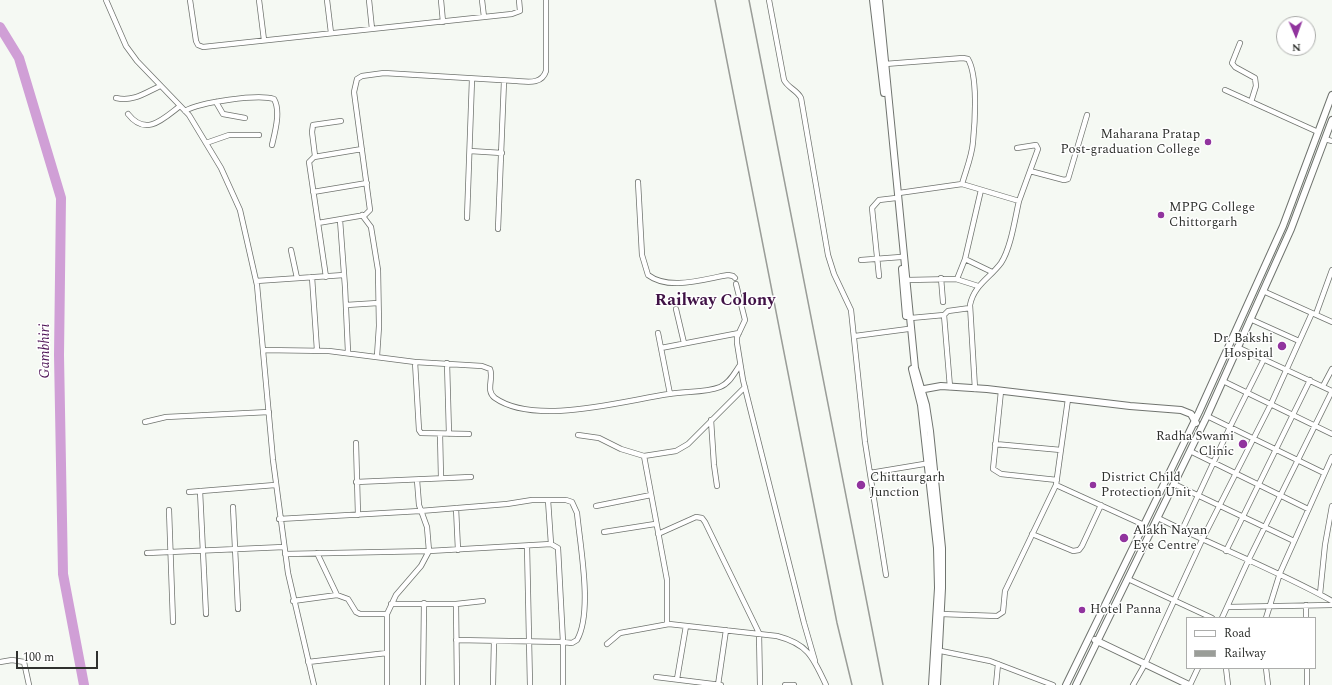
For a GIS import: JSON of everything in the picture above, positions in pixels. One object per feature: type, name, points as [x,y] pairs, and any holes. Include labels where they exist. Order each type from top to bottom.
[{"type":"main road","points":[[874,0],[907,280],[915,368],[920,390],[921,405],[931,463],[942,548],[941,614],[932,685]]},
{"type":"main road","points":[[879,0],[886,64],[901,257],[912,369],[920,390]]},
{"type":"main road","points":[[1066,685],[1195,420],[1283,226],[1332,95]]},
{"type":"main road","points":[[1076,685],[1208,416],[1237,347],[1291,229],[1332,120]]},
{"type":"main road","points":[[920,390],[928,387],[950,387],[1181,410],[1188,412],[1195,420],[1200,431]]},
{"type":"main road","points":[[931,463],[938,568],[936,685]]},
{"type":"main road","points":[[1090,638],[1190,685]]},
{"type":"street","points":[[106,0],[126,46],[160,86],[185,111],[221,168],[240,210],[256,281],[279,518],[293,601],[314,685]]},
{"type":"street","points":[[190,0],[196,41],[200,47],[517,13],[520,11],[519,0]]},
{"type":"street","points":[[259,0],[264,40]]},
{"type":"street","points":[[327,0],[331,34]]},
{"type":"street","points":[[369,0],[372,29]]},
{"type":"street","points":[[440,0],[443,22]]},
{"type":"street","points":[[482,0],[484,17]]},
{"type":"street","points":[[318,223],[362,215],[370,210],[354,92],[354,84],[362,76],[384,73],[535,82],[545,76],[546,0]]},
{"type":"street","points":[[769,0],[784,80],[788,86],[798,92],[801,98],[828,255],[834,274],[851,310],[870,472],[886,575]]},
{"type":"street","points":[[1240,43],[1232,63],[1235,67],[1252,74],[1255,78],[1256,86],[1251,102]]},
{"type":"street","points":[[886,64],[963,58],[968,59],[973,72],[975,84],[973,142],[962,184]]},
{"type":"street","points":[[467,218],[472,79]]},
{"type":"street","points":[[498,229],[504,81]]},
{"type":"street","points":[[116,98],[123,100],[134,98],[160,86]]},
{"type":"street","points":[[1224,90],[1318,132]]},
{"type":"street","points":[[185,111],[201,104],[256,98],[274,99],[276,105],[276,123],[272,145]]},
{"type":"street","points":[[216,102],[223,114],[245,118]]},
{"type":"street","points":[[128,114],[137,123],[148,125],[163,119],[180,106]]},
{"type":"street","points":[[1030,171],[1064,180],[1068,179],[1087,116]]},
{"type":"street","points":[[315,156],[312,132],[313,125],[341,121]]},
{"type":"street","points":[[206,143],[229,135],[258,135]]},
{"type":"street","points":[[1325,139],[1332,141]]},
{"type":"street","points":[[975,389],[970,308],[972,296],[978,286],[1001,263],[1006,251],[1019,201],[1037,154],[1038,146],[1033,145],[1017,148]]},
{"type":"street","points":[[326,277],[308,166],[311,159],[315,156],[362,149]]},
{"type":"street","points":[[470,151],[502,153]]},
{"type":"street","points":[[638,182],[642,254],[648,275],[659,281],[670,282],[728,275],[735,278]]},
{"type":"street","points":[[313,192],[367,183]]},
{"type":"street","points":[[879,276],[873,205],[879,200],[897,195],[962,184],[1019,201]]},
{"type":"street","points":[[957,279],[965,259],[981,190]]},
{"type":"street","points":[[362,215],[372,228],[378,270],[377,356]]},
{"type":"street","points":[[340,220],[348,352]]},
{"type":"street","points":[[291,250],[297,278]]},
{"type":"street","points":[[861,260],[901,257]]},
{"type":"street","points":[[965,259],[992,272]]},
{"type":"street","points":[[1132,685],[1145,664],[1202,540],[1271,404],[1299,341],[1314,313],[1332,270]]},
{"type":"street","points":[[256,281],[344,275]]},
{"type":"street","points":[[312,277],[317,350]]},
{"type":"street","points":[[941,278],[943,302]]},
{"type":"street","points":[[907,280],[941,278],[957,279],[978,286]]},
{"type":"street","points":[[736,284],[745,320],[739,333],[737,343],[740,365],[804,623],[815,661],[826,685]]},
{"type":"street","points":[[1263,292],[1332,322]]},
{"type":"street","points":[[346,305],[378,303]]},
{"type":"street","points":[[911,318],[944,315],[948,311],[970,308]]},
{"type":"street","points":[[676,309],[684,344]]},
{"type":"street","points":[[944,315],[950,387]]},
{"type":"street","points":[[1250,319],[1299,341]]},
{"type":"street","points":[[855,336],[908,329]]},
{"type":"street","points":[[658,333],[670,394]]},
{"type":"street","points":[[661,348],[739,333]]},
{"type":"street","points":[[1223,617],[1248,561],[1266,528],[1332,391],[1237,347]]},
{"type":"street","points":[[263,350],[317,350],[348,352],[415,362],[488,367],[492,374],[490,389],[491,394],[509,404],[530,410],[558,412],[720,387],[729,381],[740,365]]},
{"type":"street","points":[[1182,530],[1230,427],[1264,359]]},
{"type":"street","points":[[415,362],[419,430],[424,434],[469,434]]},
{"type":"street","points":[[447,363],[449,434]]},
{"type":"street","points":[[1323,386],[1332,369]]},
{"type":"street","points":[[1226,551],[1310,380]]},
{"type":"street","points":[[1223,381],[1332,434]]},
{"type":"street","points":[[578,435],[599,438],[644,456],[681,449],[745,387]]},
{"type":"street","points":[[1001,391],[993,465],[997,473],[1056,482],[1101,506],[1144,525]]},
{"type":"street","points":[[941,614],[997,616],[1002,614],[1005,591],[1056,482],[1068,399]]},
{"type":"street","points":[[145,422],[166,417],[268,412]]},
{"type":"street","points":[[1208,416],[1298,461],[1325,472],[1332,469]]},
{"type":"street","points":[[711,420],[714,465],[718,486]]},
{"type":"street","points":[[440,434],[441,478]]},
{"type":"street","points":[[356,443],[358,515]]},
{"type":"street","points":[[995,444],[1061,450]]},
{"type":"street","points":[[1190,451],[1308,509]]},
{"type":"street","points":[[644,456],[655,524],[667,580],[667,624]]},
{"type":"street","points":[[1266,617],[1280,573],[1332,457]]},
{"type":"street","points":[[870,472],[931,463]]},
{"type":"street","points":[[356,482],[471,477]]},
{"type":"street","points":[[387,685],[388,614],[391,604],[396,595],[421,566],[429,551],[427,527],[420,511],[417,480]]},
{"type":"street","points":[[1174,484],[1294,541]]},
{"type":"street","points":[[189,492],[276,485]]},
{"type":"street","points":[[200,491],[206,614]]},
{"type":"street","points":[[596,506],[651,495]]},
{"type":"street","points":[[279,518],[420,511],[507,504],[532,500],[570,501],[574,504],[577,513],[584,603],[583,625],[577,640],[572,642],[456,640]]},
{"type":"street","points":[[548,500],[551,544]]},
{"type":"street","points":[[1032,534],[1073,551],[1079,550],[1101,506]]},
{"type":"street","points":[[1320,594],[1325,544],[1332,506]]},
{"type":"street","points":[[233,507],[238,610]]},
{"type":"street","points":[[456,508],[458,550]]},
{"type":"street","points":[[169,510],[173,622]]},
{"type":"street","points":[[658,534],[691,518],[702,518],[732,576],[759,634],[760,685]]},
{"type":"street","points":[[1158,518],[1248,561],[1280,573],[1332,601]]},
{"type":"street","points":[[604,532],[655,524]]},
{"type":"street","points":[[285,554],[458,550],[551,544],[558,548],[559,552],[563,642],[562,685]]},
{"type":"street","points":[[527,546],[530,685]]},
{"type":"street","points":[[147,553],[284,547]]},
{"type":"street","points":[[317,553],[337,595]]},
{"type":"street","points":[[1128,579],[1210,617]]},
{"type":"street","points":[[293,601],[337,595],[348,600],[356,612],[360,614],[388,614]]},
{"type":"street","points":[[391,604],[456,604],[483,601]]},
{"type":"street","points":[[423,685],[424,603]]},
{"type":"street","points":[[456,604],[457,685]]},
{"type":"street","points":[[1306,605],[1306,617]]},
{"type":"street","points":[[1228,607],[1332,605]]},
{"type":"street","points":[[607,644],[620,633],[667,624],[759,634],[790,640],[809,652],[815,661]]},
{"type":"street","points":[[677,680],[686,626]]},
{"type":"street","points":[[718,685],[726,630]]},
{"type":"street","points":[[493,685],[494,641]]},
{"type":"street","points":[[936,650],[973,656],[1053,685]]},
{"type":"street","points":[[308,662],[387,653]]},
{"type":"street","points":[[0,662],[12,660],[24,662],[29,685]]},
{"type":"street","points":[[996,685],[998,664]]},
{"type":"street","points":[[1190,685],[1198,669]]},
{"type":"street","points":[[1226,669],[1228,685]]},
{"type":"street","points":[[1266,669],[1268,685]]},
{"type":"street","points":[[1307,669],[1307,685]]},
{"type":"street","points":[[656,677],[703,684],[721,685]]},
{"type":"street","points":[[785,685],[794,685]]},
{"type":"waterway","name":"Gambhiri","points":[[0,27],[19,58],[61,198],[59,355],[63,574],[84,685]]},
{"type":"railway","points":[[715,0],[837,623],[852,685]]},
{"type":"railway","points":[[749,0],[883,685]]},
{"type":"place","name":"Maharana Pratap Post-graduation College","points":[[1208,142]]},
{"type":"place","name":"MPPG College Chittorgarh","points":[[1161,215]]},
{"type":"place","name":"Dr. Bakshi Hospital","points":[[1282,346]]},
{"type":"place","name":"Radha Swami Clinic","points":[[1243,444]]},
{"type":"place","name":"Chittaurgarh Junction","points":[[861,485]]},
{"type":"place","name":"District Child Protection Unit","points":[[1093,485]]},
{"type":"place","name":"Alakh Nayan Eye Centre","points":[[1124,538]]},
{"type":"place","name":"Hotel Panna","points":[[1082,610]]},
{"type":"district","name":"Railway Colony","points":[[715,302]]}]
